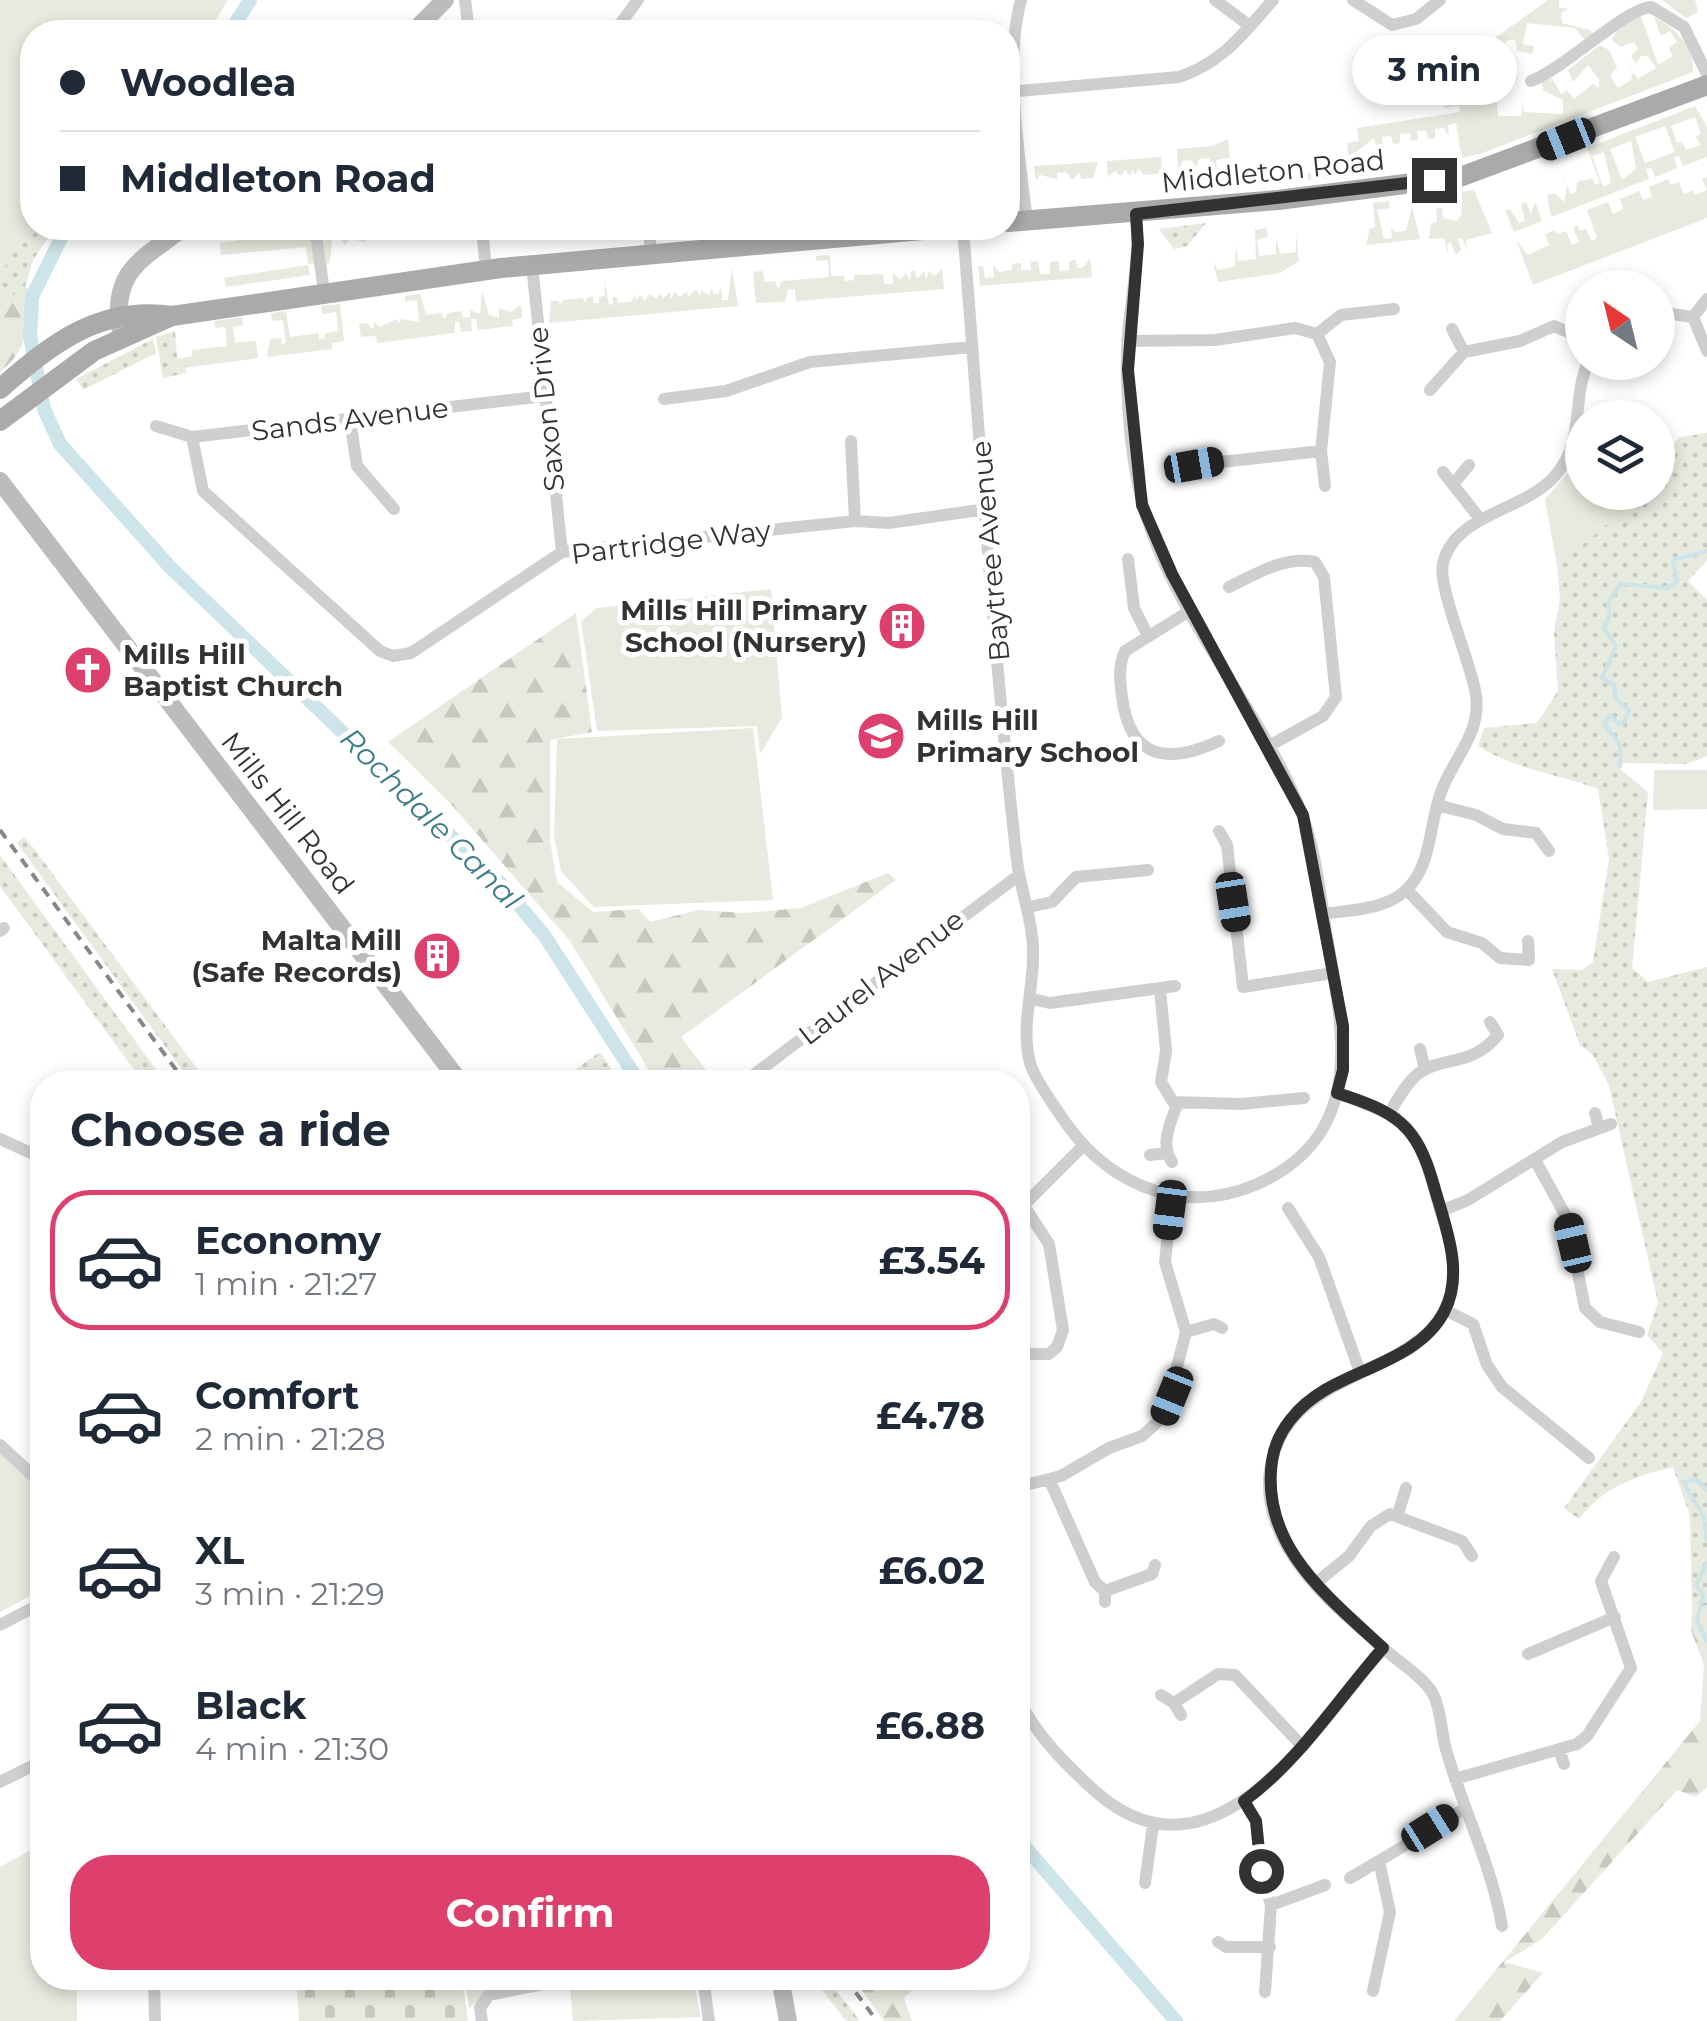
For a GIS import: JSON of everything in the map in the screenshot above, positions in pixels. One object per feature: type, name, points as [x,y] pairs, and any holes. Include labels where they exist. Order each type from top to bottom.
[{"type":"main road","name":"Middleton Road","points":[[1020,222],[1136,214],[1460,176],[1707,85]]},
{"type":"main road","points":[[5,385],[61,340],[96,320],[120,326],[324,291],[486,270],[809,240]]},
{"type":"main road","points":[[0,421],[120,326]]},
{"type":"street","points":[[425,20],[444,0]]},
{"type":"street","points":[[1215,0],[1250,26]]},
{"type":"street","points":[[1020,91],[1178,77],[1223,57],[1273,0]]},
{"type":"street","points":[[1354,0],[1392,25],[1416,19],[1440,0]]},
{"type":"street","points":[[1531,81],[1631,11],[1651,7],[1684,27],[1707,74]]},
{"type":"street","points":[[1030,1484],[1050,1480],[1157,1425],[1172,1396],[1186,1332],[1165,1262],[1172,1196],[1226,1194],[1277,1173],[1309,1144],[1337,1093],[1344,1037],[1303,815],[1192,610],[1142,505],[1128,341],[1137,270],[1136,214]]},
{"type":"street","points":[[120,326],[117,301],[125,276],[168,240]]},
{"type":"street","points":[[317,240],[324,291]]},
{"type":"street","points":[[483,240],[486,270]]},
{"type":"street","points":[[650,240],[651,254]]},
{"type":"street","name":"Baytree Avenue","points":[[963,240],[1019,875],[1036,962],[1027,1042],[1032,1069],[1082,1147],[1126,1181],[1172,1196]]},
{"type":"street","name":"Saxon Drive","points":[[532,265],[562,552]]},
{"type":"street","points":[[1693,317],[1707,300]]},
{"type":"street","points":[[1317,334],[1340,316],[1394,308]]},
{"type":"street","points":[[1675,314],[1693,317]]},
{"type":"street","points":[[1693,317],[1707,351]]},
{"type":"street","points":[[1430,390],[1448,378],[1464,352],[1520,341],[1554,326],[1565,331]]},
{"type":"street","points":[[1128,341],[1215,340],[1295,328],[1317,334],[1329,352],[1331,375],[1322,450],[1325,486]]},
{"type":"street","points":[[1452,329],[1464,352]]},
{"type":"street","points":[[664,399],[726,391],[810,362],[972,347]]},
{"type":"street","points":[[1324,914],[1385,903],[1407,890],[1422,868],[1437,805],[1470,740],[1476,709],[1466,650],[1442,589],[1442,564],[1458,536],[1541,490],[1569,458],[1580,421],[1586,380]]},
{"type":"street","name":"Sands Avenue","points":[[156,426],[192,437],[544,396]]},
{"type":"street","points":[[350,420],[356,466],[394,510]]},
{"type":"street","name":"Partridge Way","points":[[192,437],[203,491],[380,651],[394,656],[412,653],[534,567],[562,552],[855,521],[889,522],[986,509]]},
{"type":"street","points":[[850,441],[855,521]]},
{"type":"street","points":[[1194,465],[1322,450]]},
{"type":"street","points":[[1468,465],[1449,477],[1481,520]]},
{"type":"street","name":"Mills Hill Road","points":[[0,481],[451,1070]]},
{"type":"street","points":[[1128,560],[1134,608],[1147,634]]},
{"type":"street","points":[[1229,587],[1271,566],[1315,562],[1324,577],[1325,654],[1338,683],[1333,706],[1269,746]]},
{"type":"street","points":[[1192,610],[1129,645],[1120,664],[1125,723],[1131,736],[1148,750],[1168,754],[1219,741]]},
{"type":"street","points":[[1437,805],[1476,815],[1503,829],[1541,829],[1549,851]]},
{"type":"street","points":[[1219,831],[1234,845],[1237,988],[1333,973]]},
{"type":"street","points":[[1028,907],[1052,902],[1076,878],[1125,864],[1148,870]]},
{"type":"street","name":"Laurel Avenue","points":[[760,1070],[1019,875]]},
{"type":"street","points":[[1407,890],[1447,932],[1482,943],[1500,958],[1545,963]]},
{"type":"street","points":[[1528,941],[1529,960]]},
{"type":"street","points":[[1032,999],[1050,1002],[1175,986]]},
{"type":"street","points":[[1150,1155],[1169,1158],[1177,1105],[1161,1082],[1166,1051],[1160,989]]},
{"type":"street","points":[[1390,1112],[1412,1080],[1426,1070],[1464,1060],[1503,1037],[1490,1022]]},
{"type":"street","points":[[1420,1049],[1426,1070]]},
{"type":"street","points":[[1337,1093],[1390,1112],[1419,1143],[1453,1264],[1445,1310],[1416,1344],[1306,1404],[1283,1429],[1273,1453],[1269,1496],[1275,1524],[1316,1583],[1432,1691],[1464,1809],[1504,1905],[1502,1926]]},
{"type":"street","points":[[1177,1105],[1297,1100],[1290,1116]]},
{"type":"street","points":[[1440,1211],[1468,1200],[1562,1142],[1605,1126],[1595,1112]]},
{"type":"street","points":[[0,1139],[30,1153]]},
{"type":"street","points":[[1030,1199],[1082,1147]]},
{"type":"street","points":[[1535,1160],[1567,1218],[1585,1308],[1600,1322],[1633,1323]]},
{"type":"street","points":[[1310,1211],[1292,1213],[1333,1290],[1347,1344],[1360,1372]]},
{"type":"street","points":[[1030,1220],[1048,1244],[1063,1330],[1057,1347],[1049,1354],[1030,1354]]},
{"type":"street","points":[[1445,1310],[1472,1324],[1486,1365],[1502,1388],[1583,1441],[1589,1458]]},
{"type":"street","points":[[1186,1332],[1216,1321]]},
{"type":"street","points":[[0,1445],[30,1473]]},
{"type":"street","points":[[1050,1480],[1095,1582],[1105,1596],[1152,1574],[1156,1564]]},
{"type":"street","points":[[1398,1514],[1406,1488]]},
{"type":"street","points":[[1316,1583],[1349,1556],[1371,1526],[1398,1514],[1462,1541],[1472,1556]]},
{"type":"street","points":[[1462,1541],[1473,1529]]},
{"type":"street","points":[[1455,1779],[1560,1749],[1587,1736],[1630,1674],[1629,1653],[1595,1582],[1614,1557]]},
{"type":"street","points":[[0,1626],[30,1610]]},
{"type":"street","points":[[1528,1654],[1615,1618]]},
{"type":"street","points":[[1030,1717],[1044,1739],[1083,1780],[1125,1813],[1153,1824],[1198,1821],[1244,1801],[1303,1747],[1383,1648]]},
{"type":"street","points":[[1161,1695],[1177,1709],[1218,1674],[1235,1675],[1303,1747]]},
{"type":"street","points":[[1560,1749],[1564,1764]]},
{"type":"street","points":[[0,1782],[30,1766]]},
{"type":"street","points":[[1244,1801],[1256,1821],[1261,1871],[1271,1904],[1265,1992]]},
{"type":"street","points":[[1350,1878],[1464,1809]]},
{"type":"street","points":[[1145,1883],[1141,1861],[1153,1824]]},
{"type":"street","points":[[1372,1991],[1390,1912],[1379,1861]]},
{"type":"street","points":[[1271,1904],[1304,1884],[1325,1885]]},
{"type":"street","points":[[1223,1950],[1270,1947]]},
{"type":"street","points":[[154,1990],[154,2021]]},
{"type":"street","points":[[482,2021],[480,2008],[490,1995],[514,1990]]},
{"type":"street","points":[[704,1990],[709,2021]]},
{"type":"street","points":[[782,1990],[788,2021]]},
{"type":"green space","points":[[0,0],[228,0],[216,20],[20,20],[22,240],[0,274]]},
{"type":"green space","points":[[1548,0],[1559,0],[1559,7],[1568,9],[1561,13],[1562,23],[1590,30],[1595,36],[1587,43],[1575,28],[1527,23],[1523,44],[1534,46],[1533,54],[1517,51],[1515,39],[1505,41],[1518,79],[1496,82],[1479,97],[1487,105],[1496,96],[1498,116],[1521,116],[1523,101],[1524,112],[1563,114],[1563,100],[1543,90],[1542,82],[1552,78],[1561,94],[1567,90],[1574,99],[1593,84],[1599,88],[1599,79],[1588,65],[1573,82],[1568,70],[1600,45],[1609,50],[1617,67],[1610,76],[1618,88],[1631,80],[1633,73],[1627,63],[1638,79],[1656,68],[1648,56],[1641,56],[1636,64],[1631,56],[1638,49],[1634,42],[1620,47],[1612,40],[1619,26],[1641,16],[1658,65],[1673,56],[1669,48],[1677,42],[1670,31],[1661,36],[1654,17],[1682,39],[1691,54],[1693,72],[1480,154],[1452,160],[1452,156],[1461,154],[1456,123],[1448,125],[1449,137],[1444,128],[1435,129],[1435,138],[1428,139],[1426,130],[1417,131],[1418,140],[1411,141],[1410,133],[1400,134],[1400,143],[1393,144],[1391,136],[1382,137],[1383,145],[1376,146],[1374,138],[1355,153],[1362,168],[1373,167],[1374,172],[1350,169],[1347,143],[1359,141],[1357,128],[1460,112],[1459,106],[1445,108],[1436,80]]},
{"type":"green space","points":[[1662,0],[1695,0],[1698,12],[1686,18]]},
{"type":"green space","points":[[1695,106],[1707,127],[1707,157],[1683,166],[1679,156],[1674,158],[1677,168],[1655,177],[1651,168],[1646,169],[1649,179],[1551,217],[1547,195],[1554,193],[1564,202],[1567,187],[1560,170],[1571,194],[1576,192],[1577,182],[1592,178],[1595,185],[1600,183],[1587,148]],"holes":[[[1695,117],[1700,145],[1686,150],[1682,142],[1677,143],[1671,126]],[[1665,126],[1675,152],[1645,163],[1635,137]],[[1631,141],[1636,169],[1622,180],[1610,149]],[[1604,152],[1611,183],[1603,187],[1592,156]]]},
{"type":"green space","points":[[1228,139],[1230,158],[1216,160],[1218,179],[1246,176],[1247,186],[1217,189],[1209,158],[1199,159],[1196,168],[1191,160],[1182,161],[1182,169],[1178,170],[1177,149],[1211,146]]},
{"type":"green space","points":[[1161,157],[1162,173],[1144,175],[1139,169],[1135,175],[1133,169],[1130,176],[1125,170],[1121,176],[1115,171],[1108,177],[1107,161]]},
{"type":"green space","points":[[1098,162],[1093,178],[1081,179],[1080,172],[1072,180],[1066,172],[1057,173],[1057,179],[1040,175],[1036,181],[1034,166]]},
{"type":"green space","points":[[1340,165],[1341,176],[1294,181],[1292,170],[1306,169],[1308,174]]},
{"type":"green space","points":[[1668,179],[1671,185],[1679,182],[1684,194],[1693,190],[1695,195],[1707,190],[1707,218],[1533,285],[1516,240],[1528,255],[1549,245],[1545,234],[1555,230],[1558,234],[1566,231],[1572,245],[1579,242],[1573,228],[1577,225],[1580,231],[1586,229],[1592,241],[1597,238],[1587,210],[1608,202],[1613,214],[1623,209],[1620,199],[1639,191],[1643,200],[1652,197],[1649,187]]},
{"type":"green space","points":[[1474,190],[1492,233],[1466,240],[1467,250],[1462,238],[1458,239],[1461,250],[1456,255],[1451,243],[1447,244],[1449,258],[1444,238],[1429,239],[1431,223],[1437,222],[1436,204],[1422,204],[1422,198],[1441,195],[1443,218],[1457,221],[1462,213],[1460,198],[1450,198],[1450,194]]},
{"type":"green space","points":[[1389,201],[1390,208],[1377,210],[1384,239],[1392,238],[1391,227],[1395,232],[1406,231],[1412,207],[1420,239],[1366,245],[1370,228],[1375,227],[1373,203]]},
{"type":"green space","points":[[1535,201],[1542,221],[1514,232],[1505,211],[1510,209],[1519,223],[1525,221],[1521,204],[1526,202],[1531,215]]},
{"type":"green space","points":[[1206,223],[1187,246],[1174,249],[1159,229]]},
{"type":"green space","points":[[20,226],[20,240],[46,240],[33,260],[0,371],[0,229]]},
{"type":"green space","points":[[1266,228],[1268,237],[1257,240],[1259,256],[1276,254],[1276,238],[1280,254],[1296,252],[1296,234],[1299,261],[1280,273],[1218,282],[1213,262],[1218,270],[1235,267],[1236,244],[1238,261],[1256,259],[1255,230]]},
{"type":"green space","points":[[311,240],[314,263],[308,264],[306,247],[221,255],[220,243]]},
{"type":"green space","points":[[323,240],[332,240],[330,263],[326,264]]},
{"type":"green space","points":[[830,255],[831,276],[844,276],[845,281],[854,280],[854,275],[883,274],[884,284],[893,284],[893,273],[901,280],[906,272],[910,281],[911,271],[915,271],[917,279],[924,271],[926,280],[929,271],[935,276],[942,269],[944,289],[796,301],[795,289],[788,289],[785,302],[756,303],[753,272],[762,271],[765,282],[775,281],[778,288],[782,281],[829,277],[828,260],[816,261],[816,256]]},
{"type":"green space","points":[[1090,258],[1092,277],[980,286],[978,266],[983,266],[985,278],[994,277],[993,265],[999,272],[1012,270],[1012,264],[1021,263],[1021,270],[1031,270],[1031,262],[1038,261],[1040,274],[1050,274],[1050,262],[1059,261],[1059,271],[1069,270],[1069,261],[1076,260],[1077,268],[1082,268]]},
{"type":"green space","points":[[308,265],[310,275],[226,287],[224,278]]},
{"type":"green space","points":[[732,268],[738,306],[549,323],[551,301],[559,301],[560,306],[563,300],[582,298],[586,303],[586,298],[593,297],[594,303],[599,303],[599,297],[605,296],[604,279],[609,305],[613,304],[613,297],[617,297],[618,303],[631,302],[635,295],[636,301],[640,295],[645,301],[649,294],[657,299],[661,293],[662,299],[670,292],[671,299],[675,292],[680,297],[687,291],[688,297],[696,290],[701,296],[701,290],[709,295],[712,288],[713,294],[718,294],[721,288],[722,300],[728,300]]},
{"type":"green space","points":[[21,286],[28,288],[25,335],[18,353],[0,372],[0,289],[11,299]]},
{"type":"green space","points":[[482,291],[489,315],[499,318],[499,308],[511,312],[521,305],[522,318],[512,320],[513,326],[478,330],[476,319],[471,319],[472,331],[461,332],[459,322],[455,322],[455,333],[377,343],[376,336],[361,337],[359,324],[368,323],[374,328],[374,322],[380,327],[397,319],[398,325],[401,319],[419,322],[417,300],[405,301],[405,296],[420,294],[426,315],[442,313],[444,319],[448,313],[461,311],[463,318],[470,317],[470,310],[480,314]]},
{"type":"green space","points":[[340,304],[344,341],[332,343],[332,349],[267,357],[270,339],[281,338],[282,344],[286,343],[283,320],[272,321],[271,313],[286,311],[290,337],[319,333],[319,339],[325,338],[325,333],[338,331],[336,312],[322,314],[321,306]]},
{"type":"green space","points":[[242,317],[243,325],[233,327],[235,343],[256,341],[258,358],[177,369],[175,359],[192,356],[192,350],[227,346],[225,327],[215,328],[214,321]]},
{"type":"green space","points":[[175,331],[178,369],[185,368],[186,373],[163,378],[156,337]]},
{"type":"green space","points":[[153,339],[156,353],[83,390],[76,379]]},
{"type":"green space","points":[[1707,433],[1707,560],[1688,581],[1707,600],[1707,756],[1686,764],[1623,763],[1620,769],[1648,792],[1632,968],[1648,982],[1707,967],[1707,1605],[1692,1611],[1690,1516],[1673,1467],[1620,1485],[1579,1519],[1564,1508],[1641,1402],[1663,1353],[1647,1335],[1658,1303],[1609,1086],[1593,1055],[1580,1045],[1552,969],[1582,970],[1593,962],[1609,859],[1598,789],[1521,766],[1478,746],[1484,728],[1537,723],[1558,691],[1554,633],[1560,598],[1557,566],[1624,510],[1675,510],[1675,443],[1679,437]]},
{"type":"green space","points":[[1565,476],[1565,510],[1624,510],[1557,566],[1545,499]]},
{"type":"green space","points":[[771,589],[782,718],[760,754],[757,726],[597,731],[581,621],[597,608]]},
{"type":"green space","points":[[576,613],[592,732],[550,740],[550,841],[557,882],[593,912],[639,909],[650,922],[699,910],[744,913],[801,908],[888,873],[896,880],[681,1037],[706,1070],[649,1070],[570,941],[450,803],[388,742]]},
{"type":"green space","points":[[753,728],[773,900],[594,907],[561,871],[554,835],[557,739]]},
{"type":"green space","points":[[1654,770],[1707,770],[1707,809],[1653,810]]},
{"type":"green space","points":[[24,837],[32,846],[198,1070],[182,1070],[17,843]]},
{"type":"green space","points":[[0,855],[156,1070],[134,1070],[0,886]]},
{"type":"green space","points":[[600,1052],[612,1070],[575,1070]]},
{"type":"green space","points":[[0,1450],[30,1477],[30,1596],[0,1612]]},
{"type":"green space","points":[[1707,1605],[1707,1787],[1696,1797],[1677,1790],[1542,1939],[1505,1962],[1543,1973],[1500,2021],[1454,2021],[1700,1721],[1704,1665],[1691,1630],[1692,1611]]},
{"type":"green space","points":[[30,1851],[30,1990],[77,1990],[77,2021],[0,2021],[0,1867]]},
{"type":"green space","points":[[297,1990],[464,1990],[468,2021],[299,2021]]},
{"type":"green space","points":[[467,1990],[494,1990],[469,2008]]},
{"type":"green space","points":[[570,1990],[695,1990],[701,2017],[573,2021]]},
{"type":"green space","points":[[822,1990],[836,1990],[860,2021],[846,2021]]},
{"type":"green space","points":[[862,1990],[912,1990],[904,1998],[912,2021],[884,2021]]},
{"type":"waterway","name":"Rochdale Canal","points":[[238,20],[250,0]]},
{"type":"waterway","name":"Rochdale Canal","points":[[60,240],[32,297],[30,336],[44,409],[60,444],[170,567],[500,883],[544,935],[631,1070]]},
{"type":"waterway","points":[[1620,766],[1620,745],[1604,723],[1611,715],[1618,724],[1624,722],[1629,710],[1616,699],[1614,685],[1602,678],[1616,646],[1604,628],[1610,615],[1608,603],[1621,584],[1668,588],[1677,581],[1673,560],[1707,551]]},
{"type":"waterway","points":[[1707,1490],[1696,1479],[1683,1482],[1704,1517],[1707,1540]]},
{"type":"waterway","points":[[1707,1563],[1696,1585],[1703,1595],[1697,1621],[1707,1641]]},
{"type":"waterway","name":"Rochdale Canal","points":[[1030,1853],[1176,2021]]},
{"type":"railway","points":[[0,830],[176,1070]]},
{"type":"railway","points":[[854,1990],[877,2021]]},
{"type":"place","name":"Mills Hill Primary School (Nursery)","points":[[902,626]]},
{"type":"place","name":"Mills Hill Baptist Church","points":[[88,670]]},
{"type":"place","name":"Mills Hill Primary School","points":[[881,736]]},
{"type":"place","name":"Malta Mill (Safe Records)","points":[[437,956]]},
{"type":"route","points":[[1261,1871],[1256,1821],[1244,1801],[1313,1738],[1342,1695],[1383,1648],[1316,1583],[1281,1537],[1269,1496],[1273,1453],[1283,1429],[1316,1396],[1416,1344],[1427,1334],[1450,1299],[1453,1264],[1427,1162],[1412,1131],[1390,1112],[1337,1093],[1343,1070],[1343,1026],[1303,815],[1258,725],[1172,574],[1142,505],[1128,370],[1130,312],[1137,270],[1136,214],[1434,180]]}]
